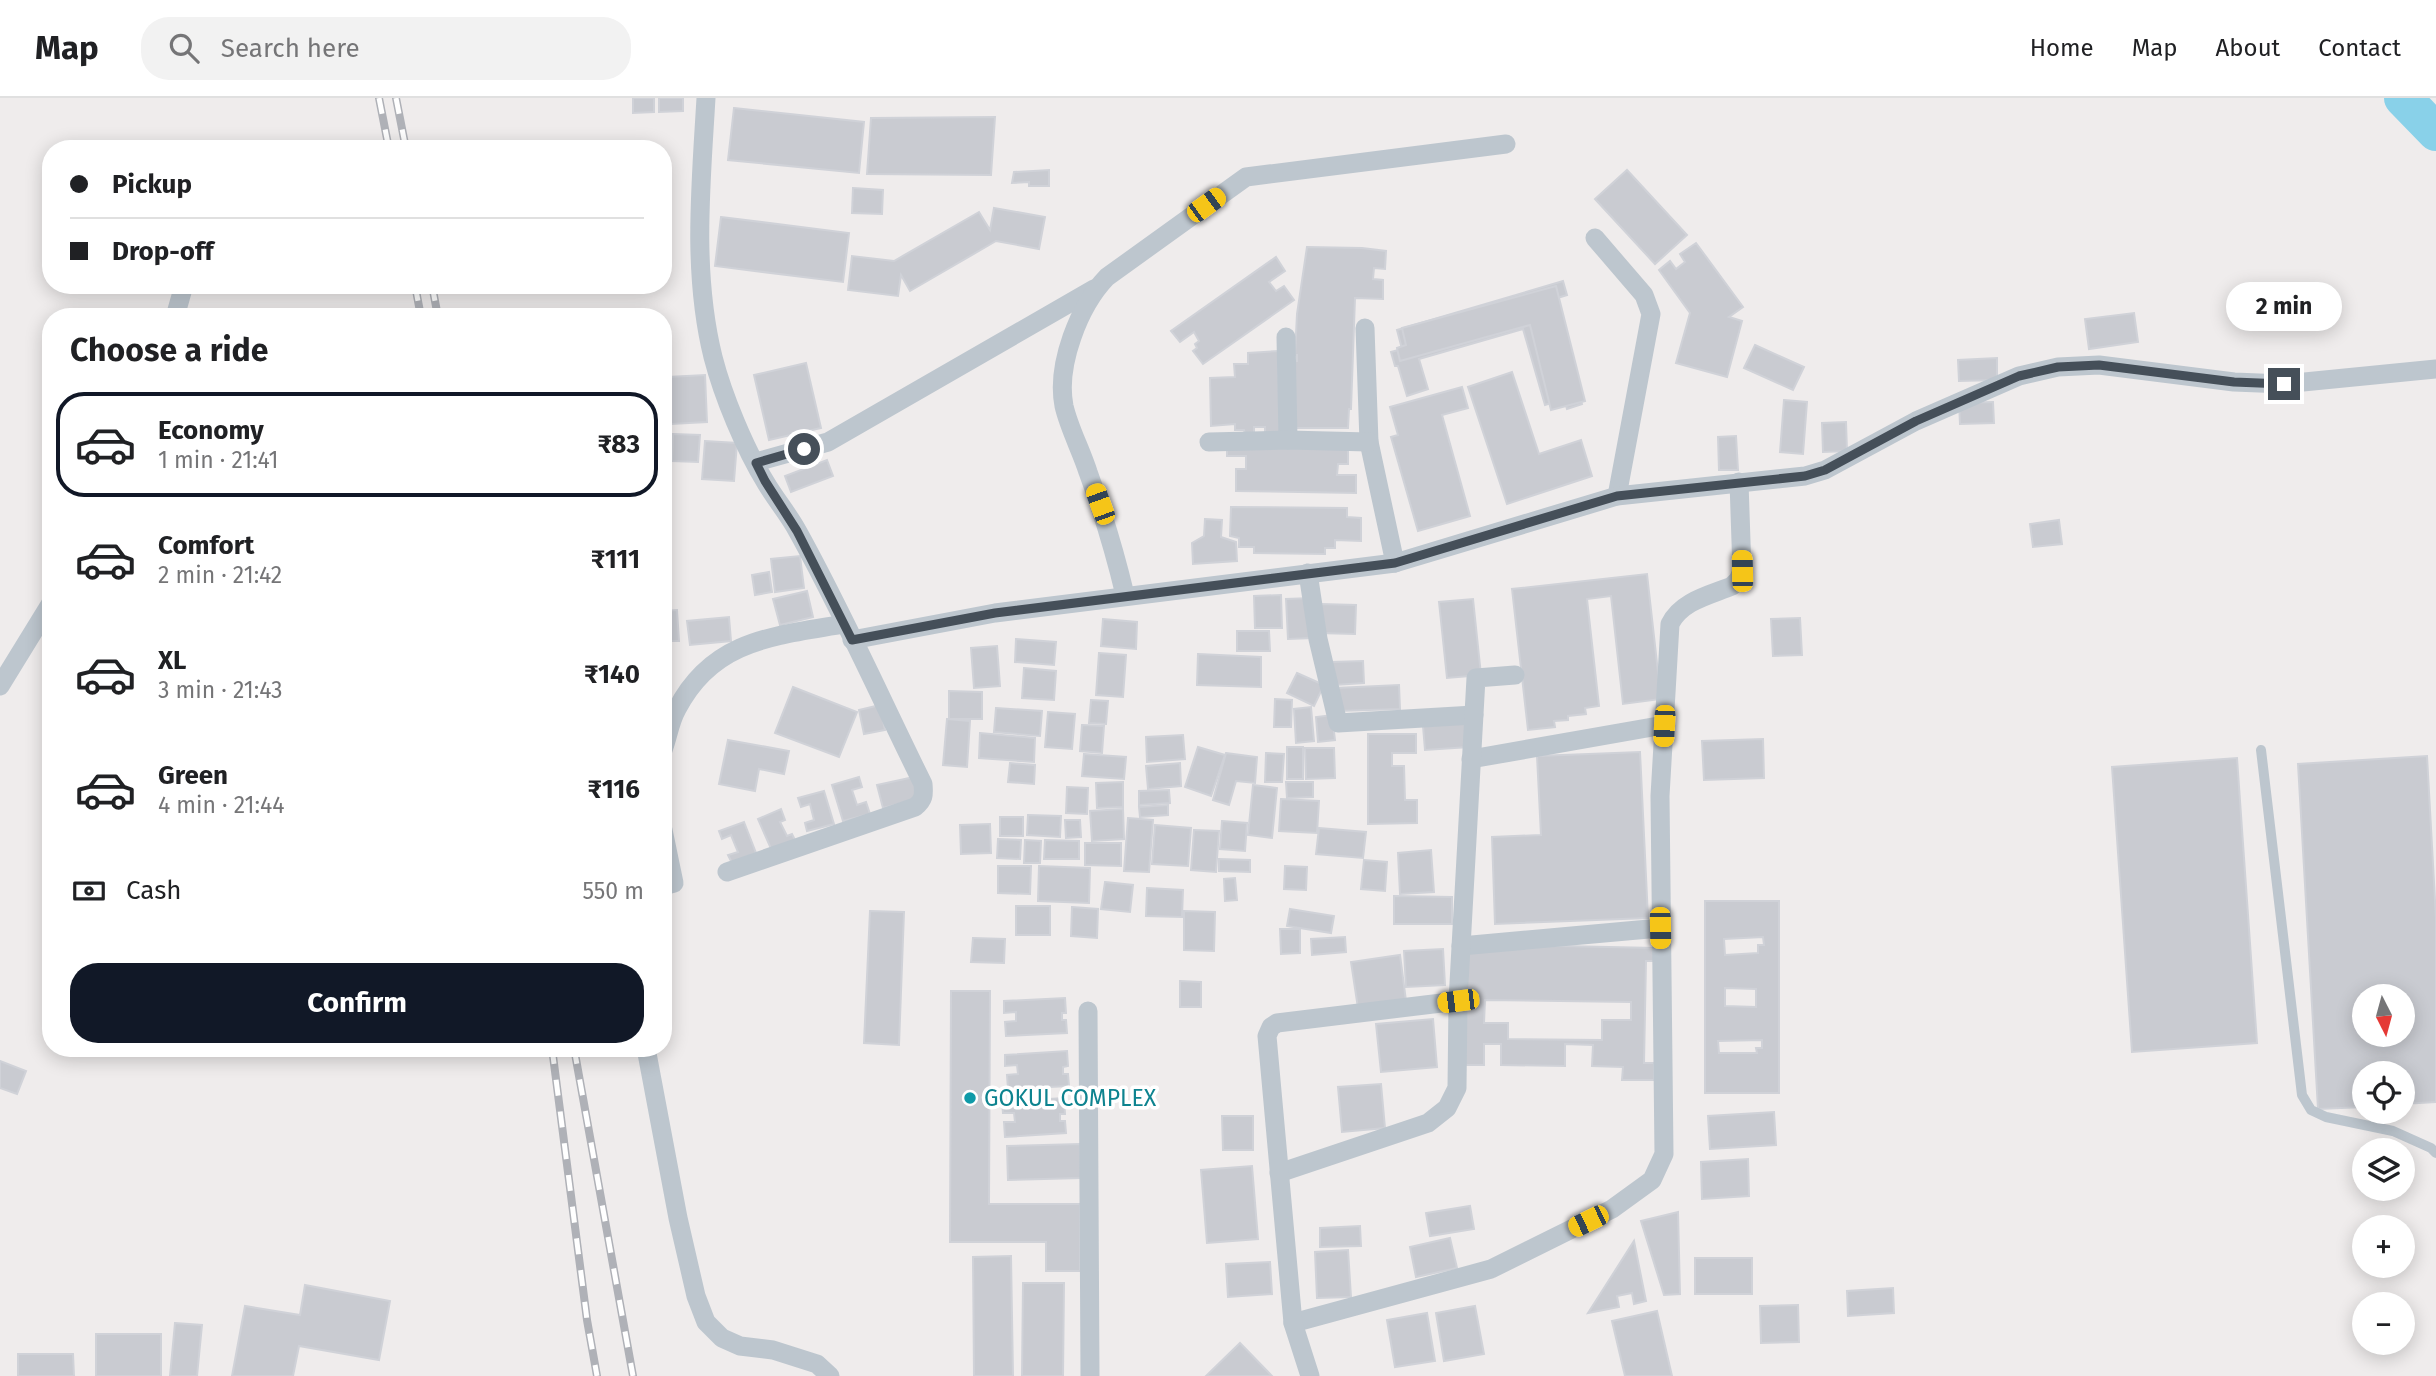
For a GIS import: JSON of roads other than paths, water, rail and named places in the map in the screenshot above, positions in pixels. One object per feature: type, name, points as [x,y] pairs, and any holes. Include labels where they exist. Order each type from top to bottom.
[{"type":"street","points":[[706,98],[700,226],[704,309],[714,358],[738,427],[765,481],[797,531],[848,632],[923,784],[924,796],[915,807],[727,872]]},
{"type":"street","points":[[1125,595],[1108,525],[1064,407],[1063,385],[1072,338],[1082,312],[1098,286],[1246,177],[1506,144]]},
{"type":"street","points":[[1595,238],[1643,295],[1651,314],[1617,496]]},
{"type":"street","points":[[756,463],[828,442],[1098,286]]},
{"type":"street","points":[[1365,328],[1369,442],[1395,563]]},
{"type":"street","points":[[1286,337],[1288,440]]},
{"type":"street","points":[[672,723],[692,684],[704,670],[723,656],[761,640],[848,632],[1395,563],[1617,496],[1805,476],[1825,470],[1916,421],[2019,376],[2058,367],[2099,365],[2234,382],[2284,384],[2436,369]]},
{"type":"street","points":[[1209,442],[1369,442]]},
{"type":"street","points":[[1293,1323],[1491,1269],[1612,1209],[1652,1180],[1664,1154],[1660,796],[1670,624],[1674,615],[1684,606],[1732,586],[1738,580],[1742,571],[1739,482]]},
{"type":"street","points":[[1308,573],[1318,639],[1338,723],[1474,715]]},
{"type":"street","points":[[0,687],[42,618]]},
{"type":"street","points":[[1279,1172],[1428,1124],[1447,1108],[1457,1088],[1458,1001],[1476,678],[1516,675]]},
{"type":"street","points":[[1471,759],[1664,726]]},
{"type":"street","points":[[1461,946],[1660,928]]},
{"type":"street","points":[[1310,1376],[1293,1323],[1267,1036],[1271,1027],[1277,1023],[1458,1001]]},
{"type":"street","points":[[1088,1011],[1090,1376]]},
{"type":"street","points":[[648,1057],[678,1218],[696,1296],[706,1322],[722,1338],[740,1346],[773,1350],[817,1364],[830,1376]]},
{"type":"lane","points":[[2261,750],[2302,1095],[2311,1110],[2326,1117],[2393,1131],[2431,1148],[2436,1153]]},
{"type":"waterway","points":[[2403,98],[2436,132]]},
{"type":"railway","points":[[379,98],[387,140]]},
{"type":"railway","points":[[396,98],[404,140]]},
{"type":"railway","points":[[417,294],[419,308]]},
{"type":"railway","points":[[434,294],[436,308]]},
{"type":"railway","points":[[553,1057],[587,1320],[597,1376]]},
{"type":"railway","points":[[576,1057],[633,1376]]},
{"type":"place","name":"GOKUL COMPLEX","points":[[970,1098]]}]
